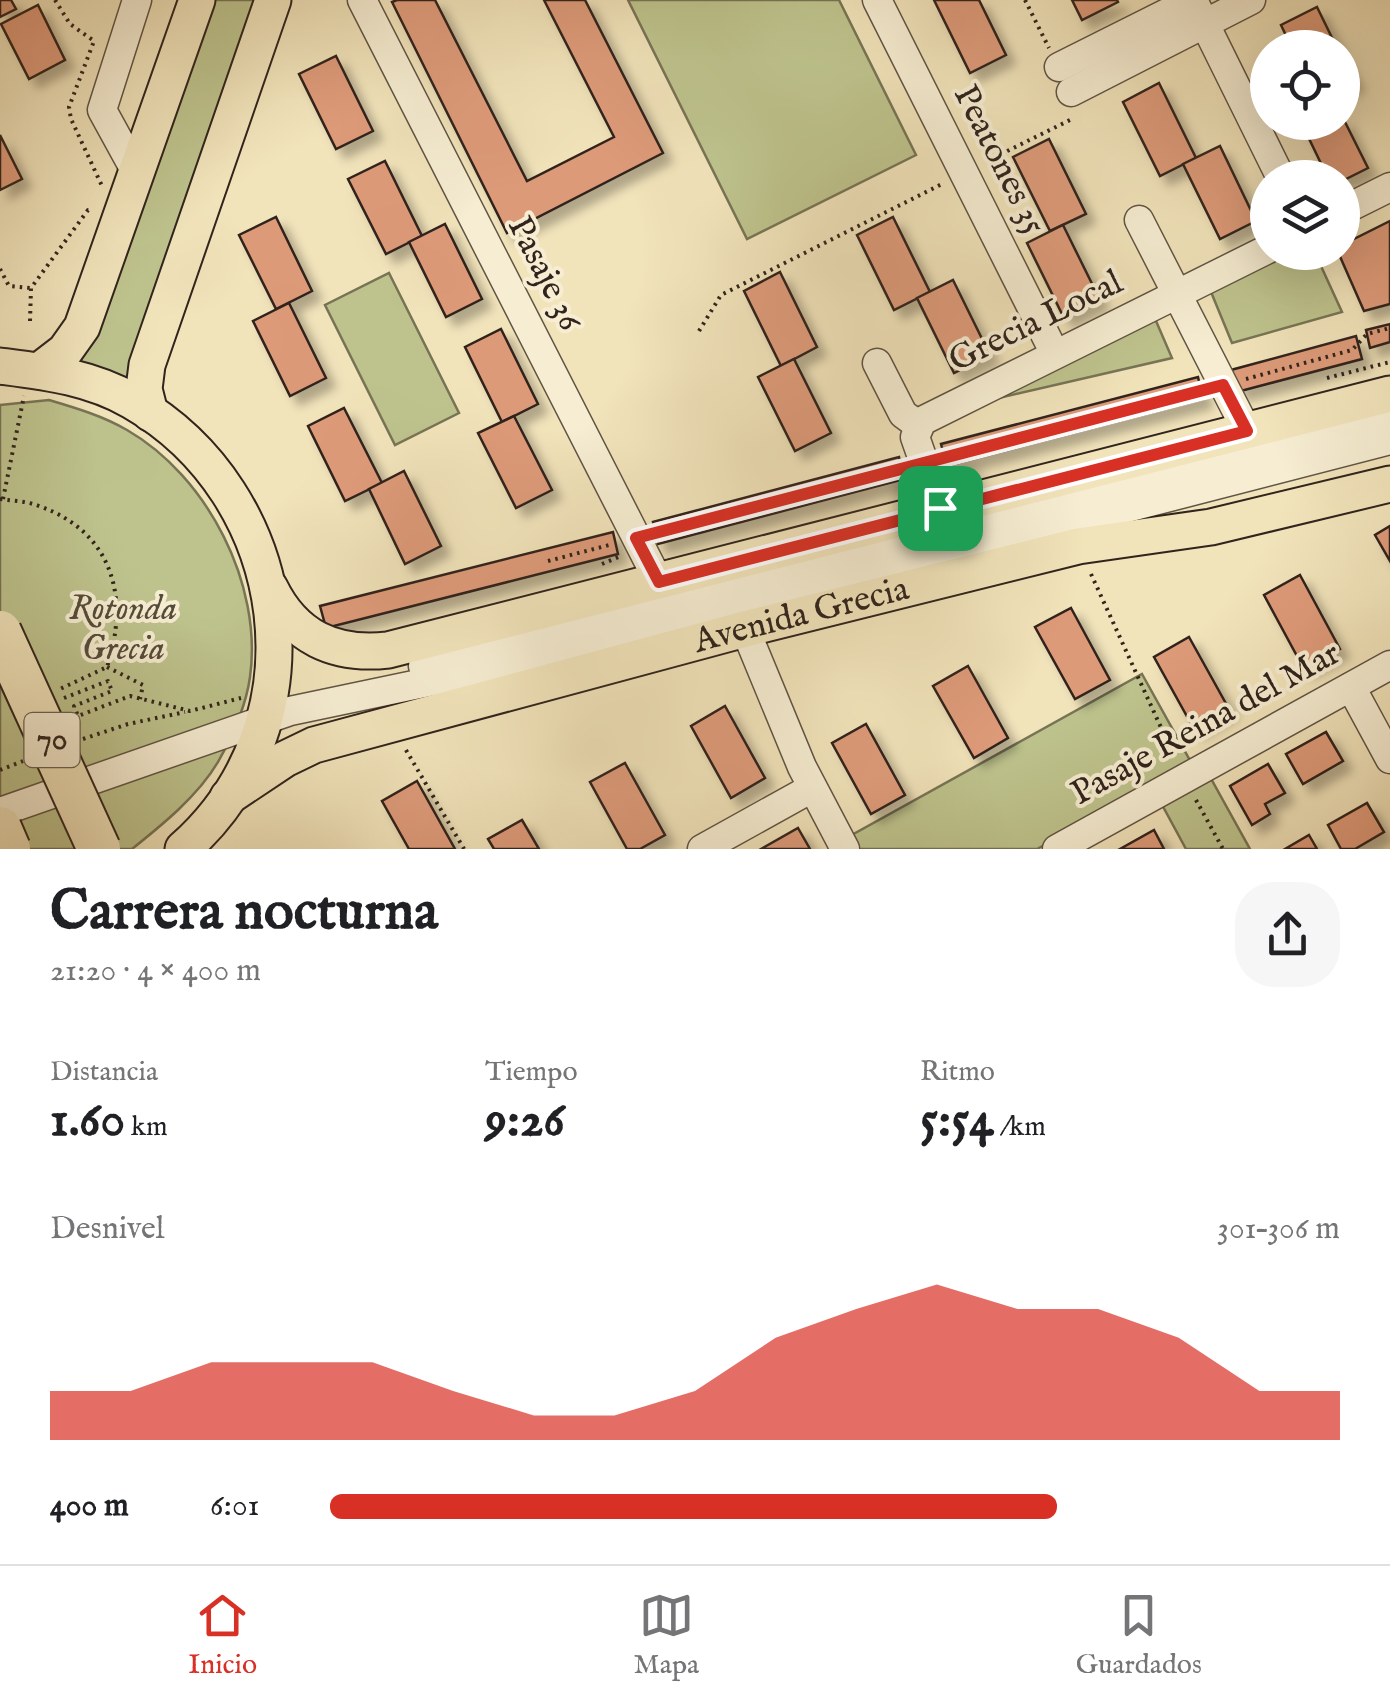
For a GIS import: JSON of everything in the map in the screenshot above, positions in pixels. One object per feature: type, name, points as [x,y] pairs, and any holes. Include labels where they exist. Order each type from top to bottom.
[{"type":"highway","name":"70","points":[[0,632],[100,849]]},
{"type":"highway","points":[[0,828],[9,849]]},
{"type":"main road","points":[[31,383],[66,351],[82,327],[196,0]]},
{"type":"main road","points":[[150,412],[144,388],[146,365],[273,0]]},
{"type":"main road","points":[[0,366],[31,383],[98,385],[150,412],[195,451],[231,498],[255,541],[270,588],[275,656],[257,708],[250,756],[210,822],[183,849]]},
{"type":"main road","name":"Avenida Grecia","points":[[270,588],[289,619],[310,636],[345,650],[377,652],[1247,431],[1382,380]]},
{"type":"main road","name":"Avenida Grecia","points":[[228,796],[284,759],[314,746],[391,724],[1078,546],[1177,534],[1390,484]]},
{"type":"street","points":[[136,172],[102,110],[137,0]]},
{"type":"street","name":"Pasaje 36","points":[[362,0],[659,582]]},
{"type":"street","name":"Peatones 35","points":[[877,0],[1055,354]]},
{"type":"street","points":[[1064,79],[1197,8],[1252,0]]},
{"type":"street","points":[[1197,8],[1272,160]]},
{"type":"street","points":[[1360,202],[1390,187]]},
{"type":"street","points":[[1139,220],[1247,431]]},
{"type":"street","name":"Grecia Local","points":[[918,425],[1250,257]]},
{"type":"street","points":[[877,362],[903,414],[918,425],[915,437],[940,508]]},
{"type":"street","points":[[0,792],[257,708],[1390,418]]},
{"type":"street","points":[[0,812],[257,708],[562,654],[1390,440]]},
{"type":"street","points":[[746,629],[812,788],[846,849]]},
{"type":"street","name":"Pasaje Reina del Mar","points":[[1058,849],[1390,665]]},
{"type":"street","points":[[1350,687],[1390,759]]},
{"type":"street","points":[[702,849],[812,788]]},
{"type":"path","points":[[55,0],[70,24],[94,41]]},
{"type":"path","points":[[698,331],[722,295],[1074,118],[1078,107],[1025,0]]},
{"type":"path","points":[[30,321],[32,288],[88,210],[121,214]]},
{"type":"path","points":[[0,269],[10,286],[32,288]]},
{"type":"path","points":[[548,561],[1352,350],[1368,334],[1390,328]]},
{"type":"path","points":[[1382,380],[1390,362]]},
{"type":"path","points":[[31,383],[2,499],[36,504],[66,518],[92,540],[109,569],[118,601],[118,635],[108,667],[60,688],[64,698],[108,681],[112,692],[74,706],[78,716],[130,696],[190,711]]},
{"type":"path","points":[[1078,546],[1184,779],[1222,849]]},
{"type":"path","points":[[108,667],[143,684],[140,699]]},
{"type":"path","points":[[77,741],[128,724],[190,711],[257,708]]},
{"type":"path","points":[[391,724],[464,849]]},
{"type":"path","points":[[0,770],[31,758]]},
{"type":"green space","points":[[207,0],[264,0],[142,391],[60,359]]},
{"type":"green space","points":[[628,0],[839,0],[916,155],[747,239]]},
{"type":"green space","points":[[1250,268],[1323,270],[1342,312],[1232,343],[1209,287]]},
{"type":"green space","points":[[389,273],[459,413],[395,445],[325,305]]},
{"type":"green space","points":[[1153,314],[1172,358],[990,400]]},
{"type":"green space","name":"Rotonda Grecia","points":[[49,400],[99,416],[127,430],[182,475],[223,536],[248,606],[250,677],[242,710],[228,742],[210,775],[190,798],[132,849],[0,849],[0,405]]},
{"type":"green space","points":[[1142,674],[1192,764],[1037,849],[857,849],[850,836]]},
{"type":"green space","points":[[1209,775],[1250,849],[1186,849],[1160,801]]},
{"type":"building","points":[[0,0],[11,0],[16,9],[0,17]]},
{"type":"building","points":[[435,0],[527,181],[614,137],[544,0],[585,0],[663,153],[507,233],[392,2]]},
{"type":"building","points":[[934,0],[979,0],[1006,55],[970,73]]},
{"type":"building","points":[[1072,0],[1117,0],[1118,2],[1082,20]]},
{"type":"building","points":[[38,5],[65,60],[29,79],[1,24]]},
{"type":"building","points":[[1317,7],[1328,30],[1283,30],[1281,25]]},
{"type":"building","points":[[336,56],[373,131],[336,149],[299,74]]},
{"type":"building","points":[[1159,83],[1196,158],[1160,176],[1123,102]]},
{"type":"building","points":[[0,135],[22,179],[0,190]]},
{"type":"building","points":[[1049,139],[1086,214],[1050,231],[1013,157]]},
{"type":"building","points":[[1310,140],[1354,140],[1368,168],[1360,172],[1360,160],[1319,160]]},
{"type":"building","points":[[1220,146],[1250,208],[1250,224],[1220,239],[1183,164]]},
{"type":"building","points":[[385,161],[422,236],[386,254],[348,179]]},
{"type":"building","points":[[276,217],[312,291],[276,309],[239,235]]},
{"type":"building","points":[[893,217],[930,292],[894,310],[857,235]]},
{"type":"building","points":[[1390,221],[1390,304],[1364,311],[1346,270],[1360,270],[1360,236]]},
{"type":"building","points":[[445,224],[482,299],[446,317],[409,242]]},
{"type":"building","points":[[1063,225],[1100,300],[1064,318],[1027,243]]},
{"type":"building","points":[[780,272],[817,347],[781,366],[744,291]]},
{"type":"building","points":[[953,280],[990,355],[954,373],[917,298]]},
{"type":"building","points":[[289,303],[326,378],[290,396],[253,321]]},
{"type":"building","points":[[1390,324],[1390,342],[1370,348],[1366,330]]},
{"type":"building","points":[[501,329],[538,404],[502,422],[465,347]]},
{"type":"building","points":[[1356,336],[1362,359],[1237,392],[1231,370]]},
{"type":"building","points":[[794,359],[831,433],[795,451],[758,377]]},
{"type":"building","points":[[1198,377],[1203,399],[947,466],[941,444]]},
{"type":"building","points":[[344,408],[382,483],[345,501],[308,426]]},
{"type":"building","points":[[514,416],[552,490],[516,508],[478,433]]},
{"type":"building","points":[[899,457],[904,479],[658,544],[653,522]]},
{"type":"building","points":[[404,471],[441,546],[405,564],[369,489]]},
{"type":"building","points":[[1390,526],[1390,561],[1375,535]]},
{"type":"building","points":[[613,532],[618,554],[326,628],[320,606]]},
{"type":"building","points":[[1300,575],[1340,649],[1304,669],[1264,595]]},
{"type":"building","points":[[1071,608],[1110,680],[1075,699],[1035,627]]},
{"type":"building","points":[[1189,637],[1229,709],[1194,729],[1154,657]]},
{"type":"building","points":[[968,666],[1008,738],[974,758],[933,686]]},
{"type":"building","points":[[725,706],[765,778],[731,798],[691,726]]},
{"type":"building","points":[[866,724],[905,795],[871,814],[832,743]]},
{"type":"building","points":[[1326,732],[1343,761],[1303,784],[1286,754]]},
{"type":"building","points":[[625,763],[665,835],[640,849],[627,849],[590,782]]},
{"type":"building","points":[[1268,764],[1285,793],[1265,804],[1270,814],[1252,825],[1230,786]]},
{"type":"building","points":[[417,781],[455,849],[409,849],[382,801]]},
{"type":"building","points":[[1367,803],[1384,832],[1355,849],[1341,849],[1328,825]]},
{"type":"building","points":[[522,820],[539,849],[494,849],[488,839]]},
{"type":"building","points":[[798,828],[810,849],[761,849]]},
{"type":"building","points":[[1154,830],[1164,849],[1120,849]]},
{"type":"building","points":[[1309,835],[1317,849],[1285,849]]},
{"type":"route","points":[[1223,385],[1247,431],[940,508],[659,582],[636,538],[1223,385]]}]
